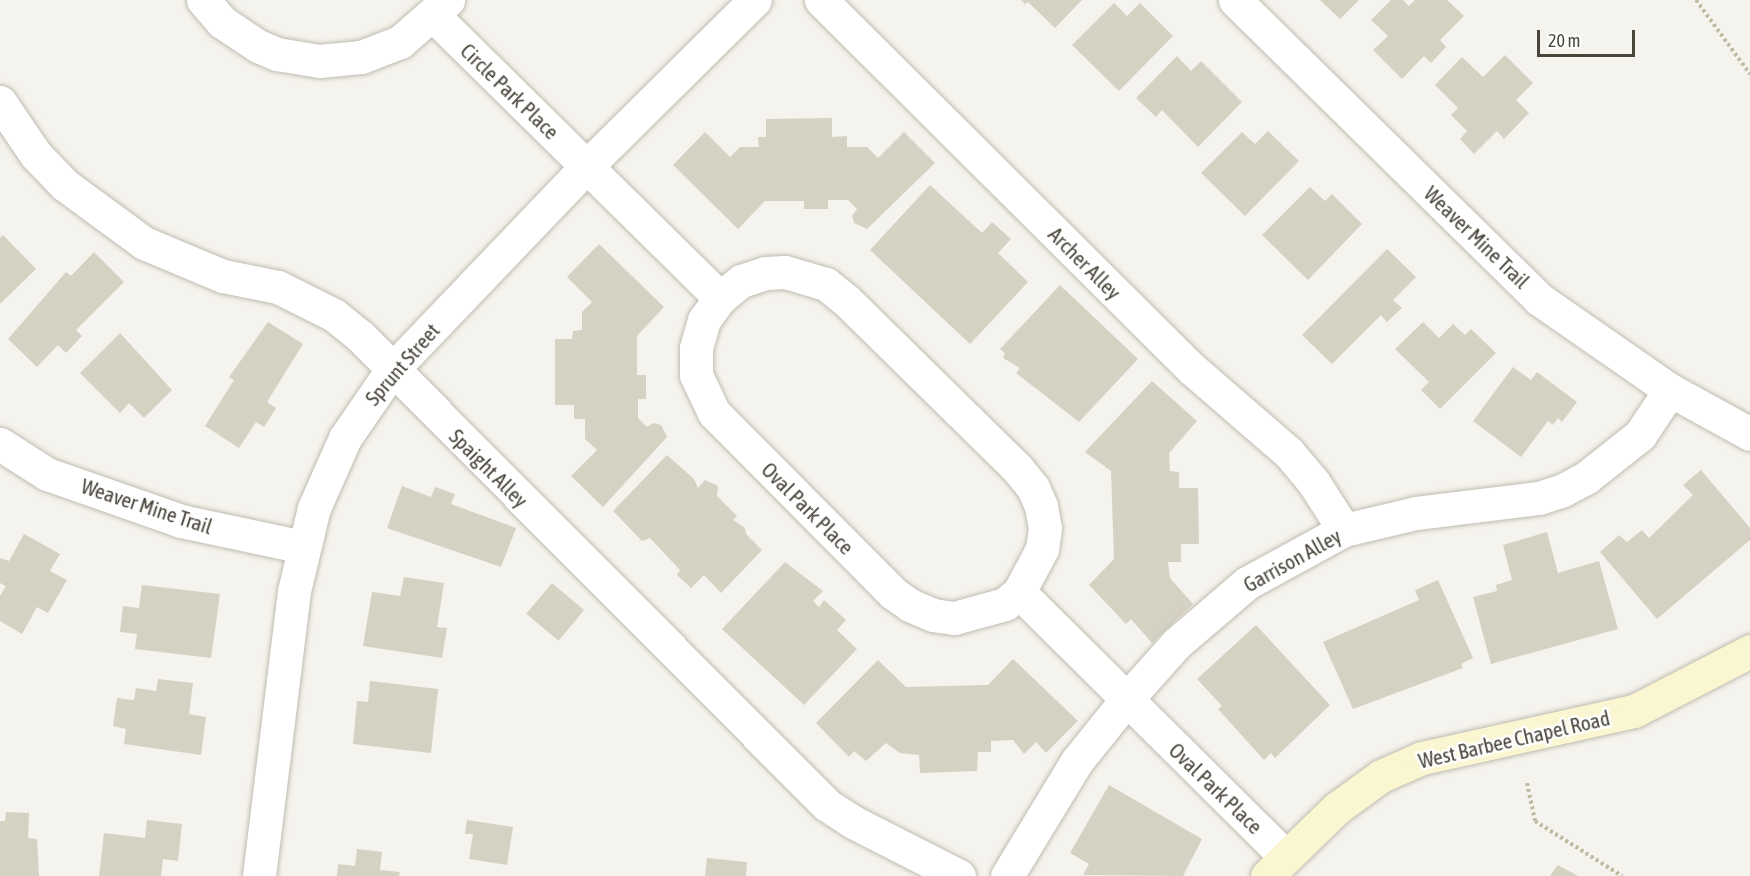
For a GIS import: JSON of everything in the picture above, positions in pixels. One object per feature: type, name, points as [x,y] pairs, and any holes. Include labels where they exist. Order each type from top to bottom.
[{"type":"street","name":"Circle Park Place","points":[[202,0],[222,22],[258,46],[297,59],[319,61],[361,57],[400,42],[441,8],[587,166]]},
{"type":"street","name":"Sprunt Street","points":[[259,876],[282,674],[303,547],[328,469],[365,404],[391,371],[587,166],[755,0]]},
{"type":"street","name":"Archer Alley","points":[[821,0],[1192,369],[1289,453],[1314,483],[1344,530]]},
{"type":"street","name":"Weaver Mine Trail","points":[[1235,0],[1539,299],[1670,390],[1750,434]]},
{"type":"street","name":"Spaight Alley","points":[[0,102],[36,155],[103,217],[144,243],[186,263],[223,276],[278,287],[307,299],[361,337],[391,371],[827,805],[853,822],[959,876]]},
{"type":"street","points":[[587,166],[720,297]]},
{"type":"street","name":"Oval Park Place","points":[[765,273],[808,276],[846,300],[938,389],[1017,468],[1041,506],[1042,549],[1019,592],[989,611],[954,618],[933,615],[892,593],[714,413],[696,375],[696,348],[705,320],[720,297],[741,281],[765,273]]},
{"type":"street","name":"Garrison Alley","points":[[1007,876],[1039,818],[1077,761],[1126,700],[1177,643],[1215,608],[1277,564],[1344,530],[1416,513],[1539,498],[1563,490],[1587,477],[1640,435],[1670,390]]},
{"type":"street","name":"Weaver Mine Trail","points":[[0,444],[47,474],[181,521],[303,547]]},
{"type":"street","name":"Oval Park Place","points":[[1019,592],[1126,700],[1276,866]]},
{"type":"street","name":"West Barbee Chapel Road","points":[[1276,866],[1337,808],[1381,776],[1422,758],[1634,711],[1750,651]]},
{"type":"path","points":[[1696,0],[1750,74]]},
{"type":"path","points":[[1527,783],[1535,821],[1622,876]]},
{"type":"building","points":[[1021,0],[1082,0],[1055,28],[1028,2],[1025,4]]},
{"type":"building","points":[[1320,0],[1359,0],[1340,19]]},
{"type":"building","points":[[1391,0],[1403,0],[1409,6],[1415,0],[1447,0],[1464,16],[1440,40],[1446,47],[1431,63],[1424,56],[1402,79],[1373,50],[1388,36],[1371,20]]},
{"type":"building","points":[[1114,3],[1127,16],[1140,3],[1173,36],[1119,91],[1072,45]]},
{"type":"building","points":[[1505,55],[1533,83],[1516,100],[1529,113],[1504,139],[1497,131],[1474,154],[1460,139],[1467,131],[1451,115],[1458,108],[1435,85],[1462,57],[1483,77]]},
{"type":"building","points":[[1177,56],[1191,71],[1201,61],[1242,102],[1198,147],[1162,110],[1156,117],[1136,98]]},
{"type":"building","points":[[832,118],[832,137],[847,136],[847,147],[867,147],[878,158],[904,132],[935,163],[867,229],[854,223],[852,216],[857,209],[848,200],[828,200],[828,209],[804,209],[804,201],[765,201],[738,229],[673,165],[705,132],[730,157],[740,147],[759,147],[758,137],[766,137],[766,119]]},
{"type":"building","points":[[1268,131],[1299,161],[1245,216],[1201,173],[1242,132],[1255,144]]},
{"type":"building","points":[[930,185],[982,233],[992,222],[1011,239],[998,253],[1028,282],[970,344],[870,250]]},
{"type":"building","points":[[1310,187],[1325,201],[1332,194],[1362,224],[1308,280],[1262,235]]},
{"type":"building","points":[[3,235],[36,269],[0,304],[0,238]]},
{"type":"building","points":[[599,244],[664,307],[637,336],[637,375],[646,375],[646,399],[638,399],[638,418],[647,427],[653,423],[661,425],[667,437],[603,507],[571,476],[597,450],[585,439],[585,419],[574,419],[574,405],[555,405],[555,339],[572,339],[573,331],[582,330],[582,312],[592,302],[567,277]]},
{"type":"building","points":[[1387,249],[1416,277],[1393,300],[1402,308],[1387,322],[1381,315],[1332,364],[1302,335]]},
{"type":"building","points":[[94,252],[124,282],[76,330],[82,336],[66,353],[58,345],[37,367],[8,339],[66,272],[71,276]]},
{"type":"building","points":[[1060,285],[1138,359],[1079,422],[1016,373],[1020,368],[1003,358],[1005,353],[1000,349]]},
{"type":"building","points":[[268,322],[303,344],[267,402],[276,408],[264,427],[256,422],[239,448],[205,426],[234,380],[229,377]]},
{"type":"building","points":[[1423,322],[1439,338],[1453,324],[1465,335],[1471,329],[1496,353],[1440,409],[1421,390],[1429,382],[1395,349]]},
{"type":"building","points":[[120,333],[172,390],[144,418],[129,403],[120,413],[80,373]]},
{"type":"building","points":[[1513,367],[1531,380],[1537,372],[1577,402],[1562,422],[1558,418],[1553,425],[1548,421],[1521,457],[1473,421]]},
{"type":"building","points":[[1152,381],[1197,421],[1169,453],[1170,471],[1179,472],[1179,488],[1198,488],[1199,544],[1181,544],[1181,562],[1168,562],[1170,578],[1193,604],[1152,643],[1131,619],[1126,624],[1089,585],[1114,559],[1111,471],[1085,452]]},
{"type":"building","points":[[667,455],[694,479],[698,488],[705,480],[718,486],[717,496],[737,516],[733,520],[745,528],[746,534],[762,550],[721,593],[704,575],[691,588],[677,575],[680,570],[650,538],[642,541],[613,511]]},
{"type":"building","points":[[1701,470],[1750,528],[1750,540],[1657,619],[1600,552],[1619,535],[1627,542],[1642,530],[1649,538],[1693,495],[1683,485]]},
{"type":"building","points":[[402,486],[431,497],[435,487],[455,494],[451,504],[516,528],[501,567],[387,528]]},
{"type":"building","points":[[1547,532],[1558,573],[1599,561],[1618,629],[1491,664],[1473,597],[1497,591],[1496,585],[1512,580],[1503,545]]},
{"type":"building","points":[[24,534],[60,554],[50,571],[67,580],[48,613],[37,607],[22,634],[0,621],[0,596],[6,586],[0,583],[0,558],[9,561]]},
{"type":"building","points":[[785,562],[823,591],[813,601],[819,607],[824,600],[846,620],[837,630],[857,649],[804,705],[722,629]]},
{"type":"building","points":[[404,577],[444,583],[437,627],[447,628],[442,658],[363,646],[372,592],[400,596]]},
{"type":"building","points":[[1438,580],[1473,658],[1461,664],[1463,668],[1353,709],[1323,642],[1419,600],[1415,590]]},
{"type":"building","points":[[552,583],[584,610],[558,641],[526,614]]},
{"type":"building","points":[[142,585],[220,594],[211,658],[135,649],[137,634],[120,632],[123,606],[139,608]]},
{"type":"building","points":[[1256,625],[1330,705],[1275,758],[1271,753],[1264,760],[1218,709],[1222,706],[1197,679]]},
{"type":"building","points":[[1013,659],[1078,721],[1046,753],[1036,742],[1024,754],[1013,740],[991,741],[991,752],[978,752],[977,771],[920,773],[919,755],[900,753],[886,743],[866,761],[854,751],[849,757],[816,723],[878,660],[906,687],[988,685]]},
{"type":"building","points":[[158,679],[193,683],[189,714],[206,717],[201,755],[124,744],[126,729],[113,726],[117,698],[134,700],[136,688],[156,691]]},
{"type":"building","points":[[370,681],[438,689],[431,753],[353,744],[357,701],[368,702]]},
{"type":"building","points":[[1109,785],[1202,839],[1183,876],[1083,875],[1089,864],[1070,853]]},
{"type":"building","points":[[6,812],[29,813],[28,838],[37,839],[39,876],[0,876],[0,821],[5,821]]},
{"type":"building","points":[[147,820],[182,824],[178,861],[163,859],[161,876],[99,876],[104,833],[145,838]]},
{"type":"building","points":[[467,820],[513,827],[507,865],[469,859],[473,834],[465,834]]},
{"type":"building","points":[[357,849],[382,852],[380,870],[400,872],[399,876],[337,876],[338,864],[355,866]]},
{"type":"building","points":[[707,858],[747,862],[746,876],[705,876]]},
{"type":"building","points":[[1558,865],[1578,876],[1550,876]]}]
